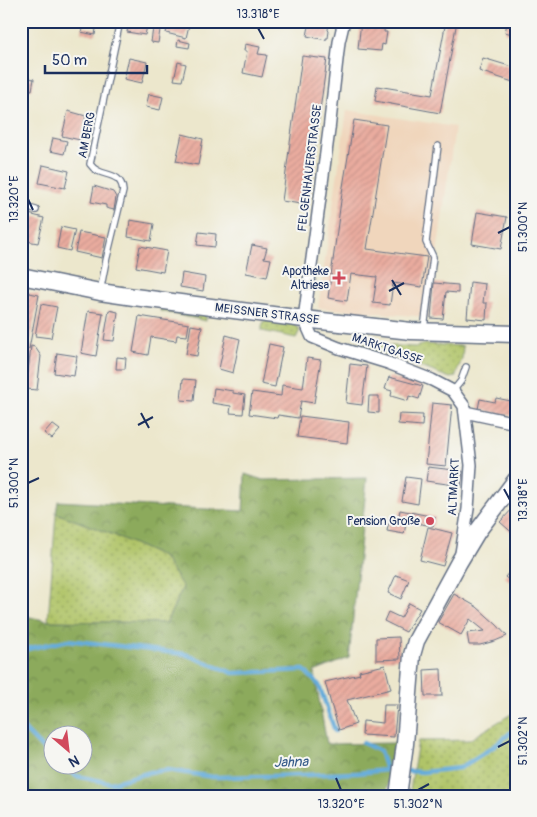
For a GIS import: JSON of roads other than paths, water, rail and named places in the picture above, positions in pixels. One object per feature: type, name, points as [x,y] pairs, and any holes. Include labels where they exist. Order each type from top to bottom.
[{"type":"main road","name":"MEISSNER STRASSE","points":[[21,276],[134,298],[304,319],[411,331],[516,334]]},
{"type":"main road","points":[[398,796],[405,744],[412,655],[416,641],[477,532],[516,480]]},
{"type":"street","name":"FELGENHAUERSTRASSE","points":[[304,319],[339,42],[344,21]]},
{"type":"street","name":"MARKTGASSE","points":[[304,319],[312,337],[338,348],[388,363],[432,380],[453,391],[465,409]]},
{"type":"street","points":[[465,409],[516,423]]},
{"type":"street","name":"ALTMARKT","points":[[460,562],[468,509],[470,465],[465,409]]},
{"type":"lane","name":"AM BERG","points":[[100,292],[122,186],[121,181],[116,177],[94,169],[90,164],[120,21]]},
{"type":"lane","points":[[424,331],[434,257],[426,242],[438,146]]},
{"type":"lane","points":[[21,206],[36,210]]},
{"type":"lane","points":[[453,391],[461,381],[466,367]]},
{"type":"waterway","points":[[21,648],[27,649],[68,640],[185,654],[233,673],[304,670],[319,685],[335,731]]},
{"type":"waterway","name":"Jahna","points":[[21,726],[42,748]]},
{"type":"waterway","name":"Jahna","points":[[406,771],[423,772],[460,768],[496,745],[516,728]]},
{"type":"waterway","points":[[363,743],[380,751],[386,770]]},
{"type":"waterway","name":"Jahna","points":[[74,774],[111,783],[151,772],[168,770],[213,777],[398,771]]},
{"type":"place","name":"Apotheke Altriesa","points":[[339,278]]},
{"type":"place","name":"Pension Große","points":[[430,521]]}]
